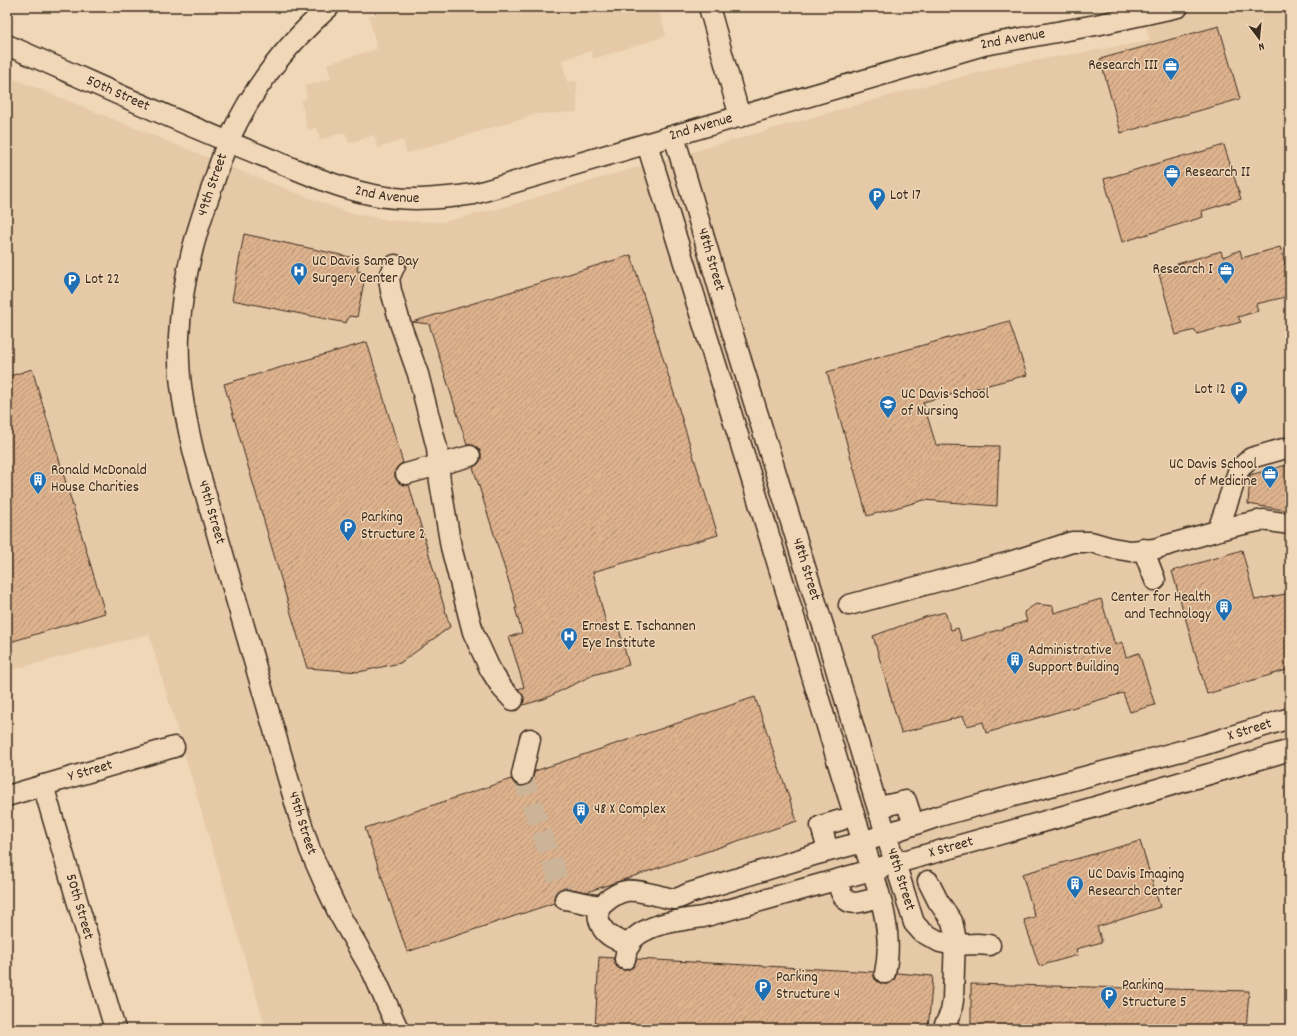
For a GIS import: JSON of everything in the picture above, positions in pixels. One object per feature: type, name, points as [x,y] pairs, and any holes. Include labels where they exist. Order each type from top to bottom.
[{"type":"street","name":"49th Street","points":[[329,7],[313,21],[284,53],[262,82],[239,120],[228,142],[198,229],[189,261],[182,299],[179,346],[180,377],[185,416],[194,454],[310,850],[339,914],[373,973],[398,1029]]},
{"type":"street","points":[[709,7],[740,117]]},
{"type":"street","name":"2nd Avenue","points":[[228,142],[336,185],[369,194],[404,199],[439,199],[474,194],[984,45],[1096,25],[1178,7]]},
{"type":"street","name":"50th Street","points":[[7,45],[228,142]]},
{"type":"street","name":"48th Street","points":[[674,136],[723,302],[914,923],[922,932],[940,942],[954,946],[977,944],[990,945]]},
{"type":"street","name":"48th Street","points":[[647,144],[790,601],[880,896],[886,925],[888,946],[885,973]]},
{"type":"street","points":[[394,265],[389,278],[391,291],[401,326],[418,374],[437,448],[440,482],[451,547],[473,632],[490,669],[502,688],[517,705]]},
{"type":"street","points":[[1218,530],[1239,469],[1251,458],[1290,447]]},
{"type":"street","points":[[406,474],[470,456]]},
{"type":"street","points":[[850,605],[1010,562],[1072,542],[1091,542],[1130,551],[1144,550],[1218,530],[1263,520],[1290,524]]},
{"type":"street","points":[[1144,550],[1155,580]]},
{"type":"street","name":"X Street","points":[[1290,718],[1203,745],[940,816],[863,842],[817,854],[675,899],[634,890],[620,892],[600,906],[598,915],[600,924],[605,932],[617,940],[627,952],[642,931],[670,922],[703,917],[896,864],[1212,774],[1290,750]]},
{"type":"street","points":[[522,775],[530,738]]},
{"type":"street","name":"Y Street","points":[[7,796],[174,747]]},
{"type":"street","name":"50th Street","points":[[43,785],[115,1029]]},
{"type":"street","points":[[826,843],[821,826],[841,820]]},
{"type":"street","points":[[923,880],[952,921],[955,935],[953,1000],[951,1012],[944,1029]]},
{"type":"street","points":[[840,890],[845,900],[851,903],[869,900]]},
{"type":"street","points":[[565,899],[600,906]]},
{"type":"shaded area","points":[[398,7],[658,7],[666,36],[593,59],[591,51],[562,60],[567,82],[577,81],[577,112],[537,114],[407,153],[403,140],[378,148],[374,135],[349,143],[345,132],[320,140],[317,127],[308,130],[301,101],[307,99],[305,86],[331,79],[327,64],[377,49],[369,16]]},
{"type":"shaded area","points":[[1141,7],[1290,7],[1290,1029],[266,1029],[149,634],[7,671],[7,76],[263,180],[349,213],[395,221],[443,222],[505,207],[614,174],[906,91],[1008,65],[1150,41]]},
{"type":"building","name":"Research III","points":[[1219,26],[1240,99],[1121,133],[1100,59]]},
{"type":"building","name":"Research II","points":[[1224,145],[1241,199],[1202,211],[1203,217],[1122,242],[1104,179]]},
{"type":"building","name":"UC Davis Same Day Surgery Center","points":[[244,234],[359,259],[357,271],[366,272],[357,317],[349,316],[346,323],[232,300]]},
{"type":"building","name":"Research I","points":[[1280,247],[1290,279],[1290,296],[1256,304],[1258,311],[1238,317],[1241,322],[1197,334],[1195,330],[1176,335],[1159,274],[1178,268],[1177,264],[1221,251],[1223,257],[1240,250],[1242,258]]},
{"type":"building","points":[[631,255],[718,535],[593,572],[608,631],[619,629],[629,665],[593,675],[544,699],[523,705],[524,697],[518,689],[524,687],[509,637],[522,633],[515,608],[517,608],[473,467],[478,464],[481,459],[481,453],[478,448],[473,445],[467,445],[429,324],[412,322]]},
{"type":"building","points":[[1009,321],[1027,375],[923,402],[936,445],[999,446],[997,506],[924,500],[867,516],[827,372]]},
{"type":"building","name":"Parking Structure 2","points":[[367,342],[403,463],[398,466],[395,471],[395,477],[398,482],[403,485],[409,485],[450,627],[400,663],[359,672],[307,668],[224,384]]},
{"type":"building","name":"Ronald McDonald House Charities","points":[[32,369],[105,613],[7,643],[7,377]]},
{"type":"building","name":"UC Davis School of Medicine","points":[[1290,464],[1290,511],[1248,504],[1250,475]]},
{"type":"building","name":"Center for Health and Technology","points":[[1242,550],[1255,600],[1290,593],[1290,669],[1207,694],[1172,571]]},
{"type":"building","name":"Administrative Support Building","points":[[1101,599],[1115,645],[1122,642],[1126,657],[1139,653],[1155,705],[1130,712],[1123,693],[986,733],[983,722],[967,726],[963,716],[901,733],[873,636],[925,617],[945,612],[951,630],[958,628],[962,641],[1027,621],[1024,612],[1036,604],[1053,606],[1054,613]]},
{"type":"building","name":"48 X Complex","points":[[755,697],[797,821],[587,892],[562,888],[556,892],[554,903],[407,952],[365,828],[511,779],[519,786],[526,786],[531,782],[535,771]]},
{"type":"building","name":"UC Davis Imaging Research Center","points":[[1140,841],[1160,907],[1097,927],[1102,942],[1076,949],[1078,955],[1039,966],[1024,920],[1035,917],[1022,874]]},
{"type":"building","name":"Parking Structure 4","points":[[599,957],[614,958],[614,963],[617,967],[623,970],[628,970],[633,967],[637,959],[874,972],[874,978],[878,982],[884,984],[889,984],[894,980],[897,973],[933,976],[928,1029],[595,1029]]},
{"type":"building","name":"Parking Structure 5","points":[[971,984],[1249,991],[1246,1029],[971,1029]]},
{"type":"tunnel","points":[[522,775],[565,899]]},
{"type":"place","name":"Research III","points":[[1171,81]]},
{"type":"place","name":"Research II","points":[[1172,188]]},
{"type":"place","name":"Lot 17","points":[[877,211]]},
{"type":"place","name":"Research I","points":[[1226,285]]},
{"type":"place","name":"UC Davis Same Day Surgery Center","points":[[299,286]]},
{"type":"place","name":"Lot 22","points":[[72,295]]},
{"type":"place","name":"Lot 12","points":[[1239,405]]},
{"type":"place","name":"UC Davis School of Nursing","points":[[888,419]]},
{"type":"place","name":"UC Davis School of Medicine","points":[[1270,489]]},
{"type":"place","name":"Ronald McDonald House Charities","points":[[38,495]]},
{"type":"place","name":"Parking Structure 2","points":[[348,542]]},
{"type":"place","name":"Center for Health and Technology","points":[[1224,622]]},
{"type":"place","name":"Ernest E. Tschannen Eye Institute","points":[[569,651]]},
{"type":"place","name":"Administrative Support Building","points":[[1015,675]]},
{"type":"place","name":"48 X Complex","points":[[581,825]]},
{"type":"place","name":"UC Davis Imaging Research Center","points":[[1075,899]]},
{"type":"place","name":"Parking Structure 4","points":[[763,1002]]},
{"type":"place","name":"Parking Structure 5","points":[[1109,1010]]}]
